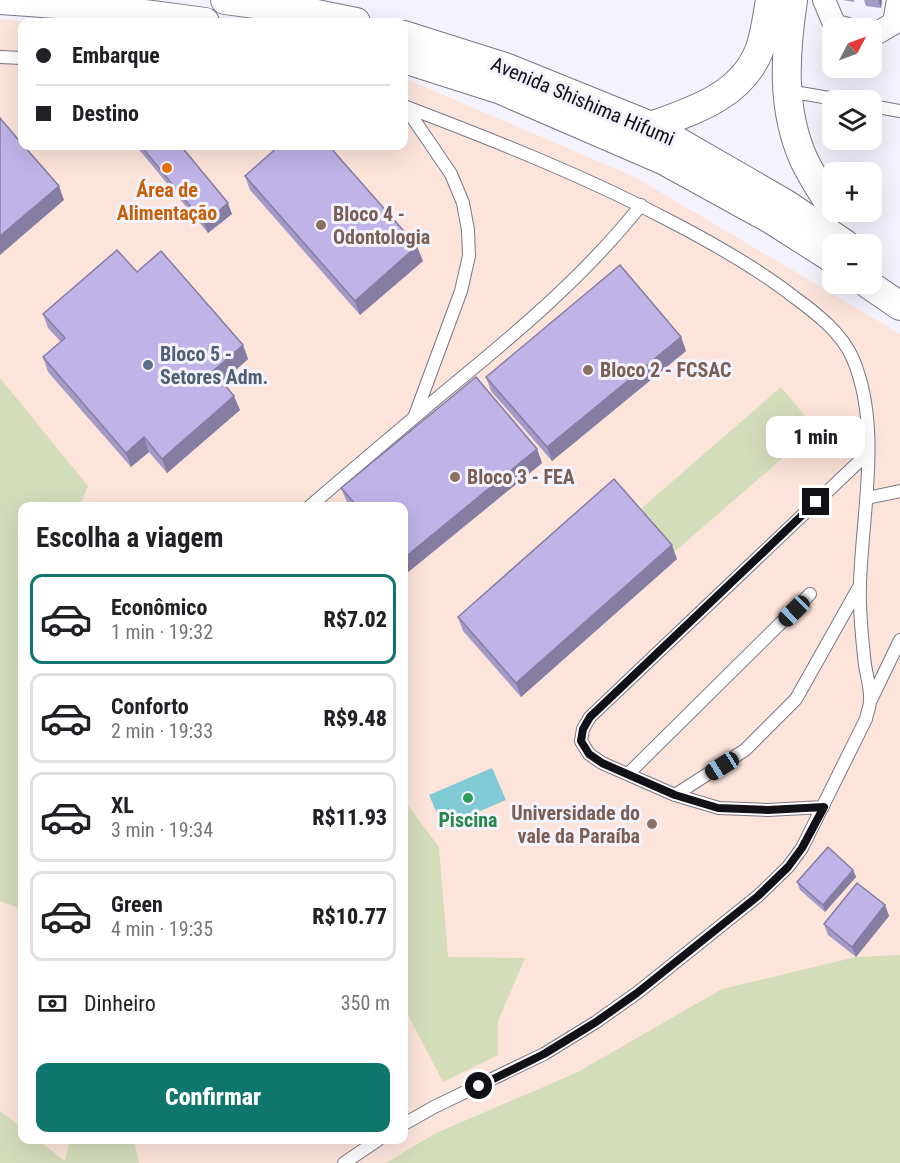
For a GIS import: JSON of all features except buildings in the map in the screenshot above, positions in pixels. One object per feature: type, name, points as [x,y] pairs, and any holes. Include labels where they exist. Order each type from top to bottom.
[{"type":"street","points":[[0,0],[85,6],[175,18]]},
{"type":"street","points":[[225,0],[292,9],[336,18]]},
{"type":"street","points":[[651,126],[706,105],[735,84],[751,67],[759,50],[770,0]]},
{"type":"street","points":[[793,0],[787,40],[787,91],[798,145],[822,191]]},
{"type":"street","points":[[824,0],[832,18]]},
{"type":"street","points":[[882,30],[894,23],[898,0]]},
{"type":"street","name":"Avenida Shishima Hifumi","points":[[408,36],[505,67],[651,126],[786,204],[830,234]]},
{"type":"street","name":"Avenida Shishima Hifumi","points":[[408,60],[501,90],[665,161],[772,220],[822,252]]},
{"type":"street","points":[[882,270],[900,283]]},
{"type":"street","points":[[882,294],[900,306]]},
{"type":"lane","points":[[0,57],[18,58]]},
{"type":"lane","points":[[787,91],[822,97]]},
{"type":"lane","points":[[408,108],[543,160],[641,205],[741,260],[777,283],[809,308],[841,339],[852,358],[859,378],[866,416],[867,498],[860,586],[863,638],[871,700]]},
{"type":"lane","points":[[882,108],[900,111]]},
{"type":"lane","points":[[408,112],[451,174],[465,212],[469,256],[461,291],[414,418]]},
{"type":"lane","points":[[315,502],[548,303],[604,249],[641,205]]},
{"type":"lane","points":[[824,807],[768,810],[718,808],[675,795],[602,763],[589,754],[581,741],[583,729],[590,717],[868,453]]},
{"type":"lane","points":[[867,498],[900,491]]},
{"type":"lane","points":[[675,795],[745,750],[796,699],[860,586]]},
{"type":"lane","points":[[628,774],[810,594]]},
{"type":"lane","points":[[408,1122],[544,1054],[596,1022],[637,993],[758,896],[788,867],[802,848],[824,807],[900,640]]},
{"type":"lane","points":[[344,1163],[372,1144]]},
{"type":"shaded area","name":"Universidade do vale da Paraíba","points":[[0,19],[18,21],[18,150],[408,150],[408,80],[635,177],[822,288],[822,294],[832,294],[900,334],[900,1163],[0,1163]]},
{"type":"green space","points":[[0,378],[88,486],[81,502],[18,502],[18,908],[0,901]]},
{"type":"green space","points":[[781,387],[816,429],[672,554],[636,513]]},
{"type":"green space","points":[[408,805],[439,847],[448,957],[525,958],[498,1021],[498,1055],[443,1082],[408,1015]]},
{"type":"green space","points":[[900,955],[900,1163],[386,1163],[434,1134],[578,1072],[722,989],[856,957]]},
{"type":"green space","points":[[0,1111],[18,1125],[18,1144],[43,1144],[65,1161],[69,1144],[135,1144],[139,1163],[0,1163]]},
{"type":"water","name":"Piscina","points":[[492,768],[506,800],[443,827],[429,795]]},
{"type":"place","name":"Área de Alimentação","points":[[167,168]]},
{"type":"place","name":"Bloco 4 - Odontologia","points":[[321,225]]},
{"type":"place","name":"Bloco 5 - Setores Adm.","points":[[148,365]]},
{"type":"place","name":"Bloco 2 - FCSAC","points":[[588,370]]},
{"type":"place","name":"Bloco 3 - FEA","points":[[455,477]]},
{"type":"place","name":"Piscina","points":[[468,798]]},
{"type":"place","name":"Universidade do vale da Paraíba","points":[[652,824]]},
{"type":"route","points":[[479,1086],[544,1054],[637,993],[758,896],[788,867],[802,848],[824,807],[768,810],[718,808],[675,795],[602,763],[589,754],[581,741],[583,729],[590,717],[816,502]]}]
